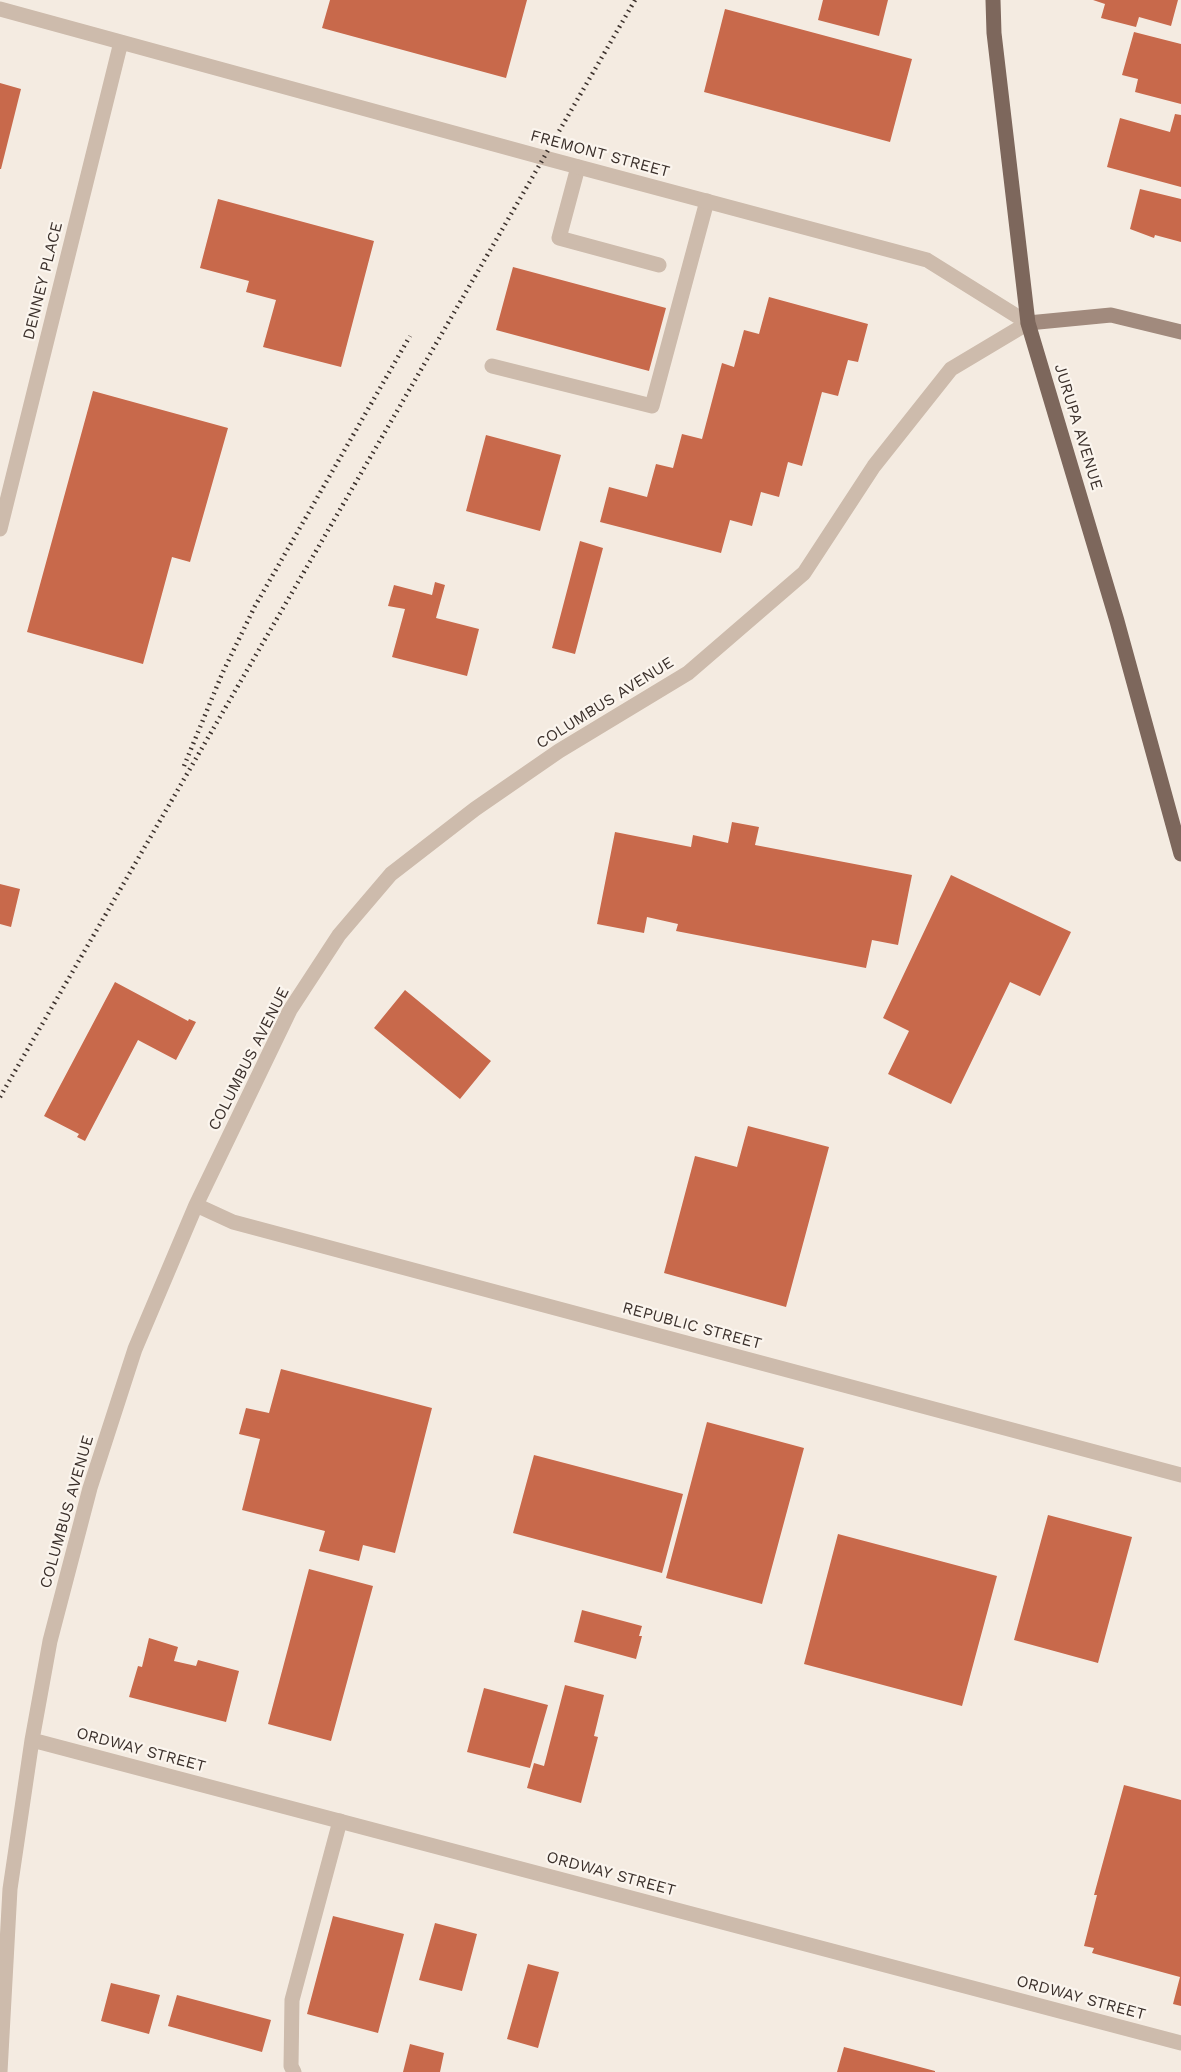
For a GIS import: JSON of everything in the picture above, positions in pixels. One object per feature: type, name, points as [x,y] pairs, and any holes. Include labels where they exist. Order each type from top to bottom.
[{"type":"main road","name":"JURUPA AVENUE","points":[[993,0],[994,33],[1028,322],[1117,621],[1181,854]]},
{"type":"street","name":"FREMONT STREET","points":[[0,9],[927,260],[1028,322]]},
{"type":"street","name":"DENNEY PLACE","points":[[0,529],[121,42]]},
{"type":"street","points":[[578,167],[559,238],[659,265]]},
{"type":"street","points":[[492,366],[652,406],[707,201]]},
{"type":"street","points":[[1028,322],[1111,315],[1181,332]]},
{"type":"street","name":"COLUMBUS AVENUE","points":[[0,2072],[10,1889],[32,1740],[50,1641],[90,1488],[135,1349],[196,1205],[290,1010],[339,935],[390,874],[475,809],[560,751],[688,673],[804,573],[874,466],[951,369],[1028,322]]},
{"type":"street","name":"REPUBLIC STREET","points":[[196,1205],[233,1222],[1181,1475]]},
{"type":"street","name":"ORDWAY STREET","points":[[32,1740],[1181,2043]]},
{"type":"street","points":[[294,2072],[291,2066],[292,2000],[340,1821]]},
{"type":"building","points":[[330,0],[527,0],[506,78],[322,28]]},
{"type":"building","points":[[823,0],[888,0],[879,36],[818,20]]},
{"type":"building","points":[[1093,0],[1178,0],[1171,26],[1139,17],[1136,27],[1101,18],[1105,4]]},
{"type":"building","points":[[725,9],[912,59],[890,142],[704,92]]},
{"type":"building","points":[[1134,32],[1181,44],[1181,104],[1135,92],[1138,79],[1122,75]]},
{"type":"building","points":[[0,83],[21,89],[1,169],[0,169]]},
{"type":"building","points":[[1175,114],[1181,115],[1181,187],[1107,167],[1120,118],[1170,132]]},
{"type":"building","points":[[1140,189],[1181,199],[1181,242],[1155,235],[1154,238],[1130,229]]},
{"type":"building","points":[[218,199],[374,241],[341,367],[263,347],[276,300],[246,292],[249,281],[200,268]]},
{"type":"building","points":[[513,267],[666,308],[649,371],[496,330]]},
{"type":"building","points":[[769,297],[868,324],[858,362],[848,360],[838,396],[822,392],[802,466],[788,462],[779,497],[761,492],[752,526],[730,520],[721,553],[600,522],[609,487],[647,497],[656,464],[673,468],[682,434],[702,439],[722,363],[734,367],[744,330],[759,334]]},
{"type":"building","points":[[93,391],[228,428],[190,562],[172,557],[143,664],[27,632]]},
{"type":"building","points":[[486,435],[561,455],[540,531],[466,511]]},
{"type":"building","points":[[580,541],[603,548],[575,654],[552,648]]},
{"type":"building","points":[[435,582],[445,585],[436,618],[479,629],[467,676],[392,657],[405,609],[388,606],[394,585],[432,595]]},
{"type":"building","points":[[732,822],[759,827],[755,845],[912,875],[898,945],[872,940],[866,968],[676,931],[678,924],[647,917],[644,933],[597,924],[615,832],[691,847],[693,835],[728,843]]},
{"type":"building","points":[[951,875],[1071,932],[1040,996],[1010,982],[951,1104],[888,1074],[909,1031],[883,1018]]},
{"type":"building","points":[[0,884],[20,889],[11,927],[0,924]]},
{"type":"building","points":[[115,982],[188,1021],[189,1019],[196,1022],[176,1060],[138,1040],[85,1141],[77,1137],[79,1134],[44,1116]]},
{"type":"building","points":[[405,990],[491,1061],[460,1099],[374,1028]]},
{"type":"building","points":[[748,1126],[829,1147],[786,1307],[664,1273],[695,1156],[737,1167]]},
{"type":"building","points":[[281,1369],[432,1408],[395,1553],[363,1545],[359,1561],[319,1551],[325,1531],[242,1510],[260,1439],[239,1434],[246,1408],[269,1413]]},
{"type":"building","points":[[707,1422],[804,1448],[762,1604],[666,1578]]},
{"type":"building","points":[[534,1455],[683,1494],[662,1573],[513,1533]]},
{"type":"building","points":[[1048,1515],[1132,1537],[1098,1663],[1014,1640]]},
{"type":"building","points":[[838,1534],[997,1576],[962,1706],[804,1664]]},
{"type":"building","points":[[309,1569],[373,1586],[331,1741],[268,1724]]},
{"type":"building","points":[[582,1610],[642,1626],[636,1659],[574,1642]]},
{"type":"building","points":[[149,1638],[178,1647],[174,1661],[196,1666],[198,1660],[239,1671],[226,1722],[129,1697],[138,1666],[142,1667]]},
{"type":"building","points":[[565,1685],[604,1695],[594,1736],[598,1737],[581,1803],[527,1788],[534,1763],[544,1766]]},
{"type":"building","points":[[484,1688],[548,1705],[530,1768],[467,1752]]},
{"type":"building","points":[[1124,1785],[1181,1800],[1181,2006],[1173,2004],[1180,1977],[1092,1953],[1094,1948],[1084,1946],[1097,1895],[1094,1895]]},
{"type":"building","points":[[333,1916],[404,1934],[378,2033],[307,2014]]},
{"type":"building","points":[[435,1923],[477,1934],[462,1991],[419,1980]]},
{"type":"building","points":[[528,1964],[559,1972],[538,2048],[507,2039]]},
{"type":"building","points":[[111,1983],[160,1995],[149,2034],[101,2021]]},
{"type":"building","points":[[177,1995],[271,2020],[262,2052],[168,2026]]},
{"type":"building","points":[[410,2044],[444,2053],[440,2072],[403,2072]]},
{"type":"building","points":[[844,2047],[935,2071],[935,2072],[837,2072]]},
{"type":"railway","points":[[0,1097],[635,0]]},
{"type":"railway","points":[[184,766],[222,674],[255,606],[410,336]]}]
